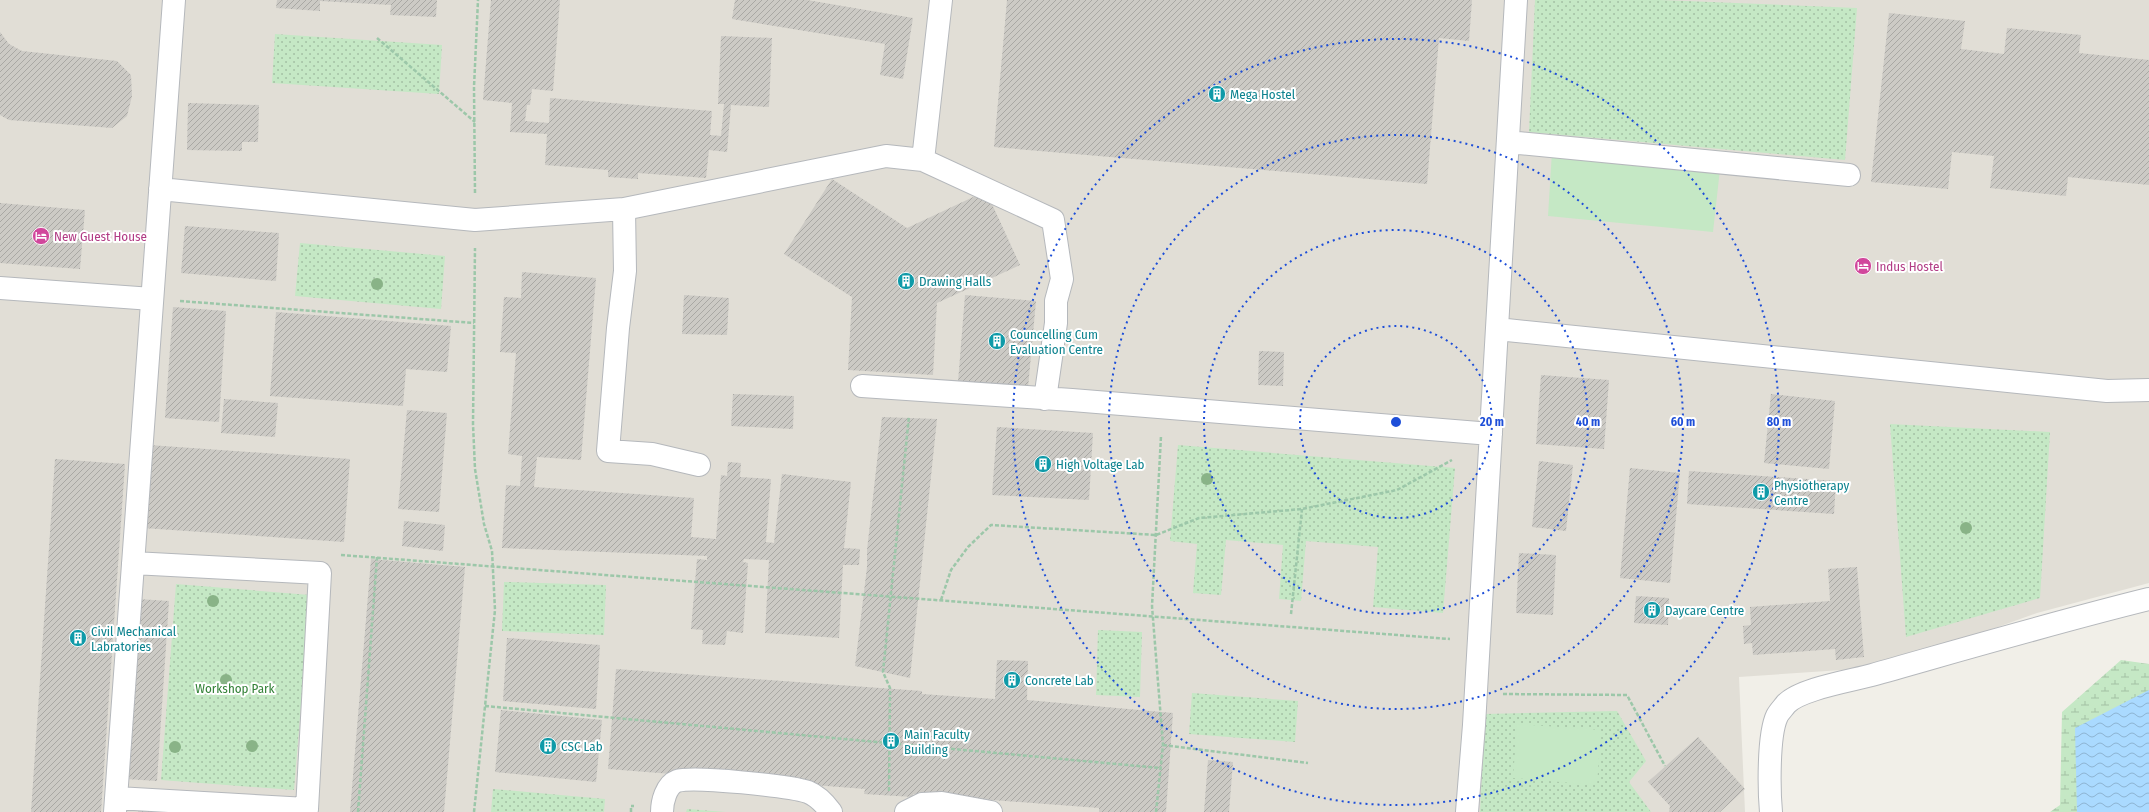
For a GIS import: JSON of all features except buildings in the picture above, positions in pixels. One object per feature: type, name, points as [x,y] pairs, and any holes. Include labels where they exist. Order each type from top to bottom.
[{"type":"street","points":[[133,563],[320,574],[307,809],[116,805],[133,563],[174,0]]},
{"type":"street","points":[[923,160],[941,0]]},
{"type":"street","points":[[1467,812],[1476,694],[1516,0]]},
{"type":"street","points":[[1508,142],[1849,175]]},
{"type":"street","points":[[160,189],[475,220],[624,209],[886,156],[923,160],[1053,220],[1062,279],[1056,301],[1056,322],[1045,399]]},
{"type":"street","points":[[624,209],[625,271],[618,328],[608,451],[652,454],[699,465]]},
{"type":"street","points":[[0,288],[152,300]]},
{"type":"street","points":[[1497,328],[2106,391],[2149,390]]},
{"type":"street","points":[[862,386],[1163,407],[1491,434]]},
{"type":"street","points":[[1771,812],[1769,793],[1771,748],[1777,716],[1787,702],[1802,693],[1844,683],[2057,622],[2149,599]]},
{"type":"street","points":[[662,812],[665,795],[670,786],[677,781],[689,780],[760,784],[808,792],[819,798],[831,812]]},
{"type":"street","points":[[906,812],[922,804],[942,803],[991,812]]},
{"type":"path","points":[[474,812],[495,610],[492,551],[478,496],[473,424],[475,220],[474,87],[478,0]]},
{"type":"path","points":[[377,38],[475,122]]},
{"type":"path","points":[[152,300],[474,323]]},
{"type":"path","points":[[889,796],[890,688],[883,672],[911,390]]},
{"type":"path","points":[[1156,812],[1162,745],[1152,616],[1163,407]]},
{"type":"path","points":[[941,600],[951,570],[968,547],[991,525],[1156,535],[1199,518],[1302,509],[1397,490],[1455,458]]},
{"type":"path","points":[[1291,614],[1302,509]]},
{"type":"path","points":[[338,554],[1479,641]]},
{"type":"path","points":[[358,812],[377,557]]},
{"type":"path","points":[[1476,694],[1627,695],[1665,766]]},
{"type":"path","points":[[485,706],[1160,768]]},
{"type":"path","points":[[1162,745],[1308,763]]},
{"type":"shaded area","points":[[0,0],[2149,0],[2149,583],[2037,613],[1887,667],[1739,677],[1745,812],[0,812]]},
{"type":"green space","points":[[1535,0],[1660,0],[1857,8],[1845,160],[1529,132]]},
{"type":"green space","points":[[275,34],[442,45],[439,94],[272,83]]},
{"type":"green space","points":[[1553,135],[1722,151],[1713,232],[1548,216]]},
{"type":"green space","points":[[300,243],[445,256],[441,309],[295,296]]},
{"type":"green space","points":[[1890,424],[2050,432],[2040,598],[1906,637]]},
{"type":"green space","points":[[1178,445],[1455,468],[1443,613],[1373,607],[1378,547],[1306,541],[1301,601],[1279,599],[1283,545],[1226,540],[1221,595],[1193,593],[1197,544],[1170,541]]},
{"type":"green space","points":[[504,582],[606,585],[604,635],[502,631]]},
{"type":"green space","name":"Workshop Park","points":[[176,584],[310,595],[294,790],[161,780]]},
{"type":"green space","points":[[1098,630],[1142,632],[1140,697],[1096,695]]},
{"type":"green space","points":[[2121,660],[2149,664],[2149,812],[2050,812],[2060,805],[2062,712]]},
{"type":"green space","points":[[1192,693],[1298,701],[1295,742],[1189,734]]},
{"type":"green space","points":[[1617,711],[1646,761],[1629,782],[1651,812],[1480,812],[1485,714]]},
{"type":"green space","points":[[1517,724],[1601,730],[1597,785],[1513,778]]},
{"type":"green space","points":[[493,789],[605,799],[604,812],[491,812]]},
{"type":"green space","points":[[687,809],[726,812],[686,812]]},
{"type":"water","points":[[2149,690],[2149,812],[2077,812],[2075,728]]},
{"type":"place","name":"Mega Hostel","points":[[1217,94]]},
{"type":"place","name":"New Guest House","points":[[41,236]]},
{"type":"place","name":"Indus Hostel","points":[[1863,266]]},
{"type":"place","name":"Drawing Halls","points":[[906,281]]},
{"type":"place","name":"Councelling Cum Evaluation Centre","points":[[997,341]]},
{"type":"place","name":"High Voltage Lab","points":[[1043,464]]},
{"type":"place","name":"Physiotherapy Centre","points":[[1761,492]]},
{"type":"place","name":"Daycare Centre","points":[[1652,610]]},
{"type":"place","name":"Civil Mechanical Labratories","points":[[78,638]]},
{"type":"place","name":"Concrete Lab","points":[[1012,680]]},
{"type":"place","name":"Main Faculty Building","points":[[891,741]]},
{"type":"place","name":"CSC Lab","points":[[548,746]]}]
